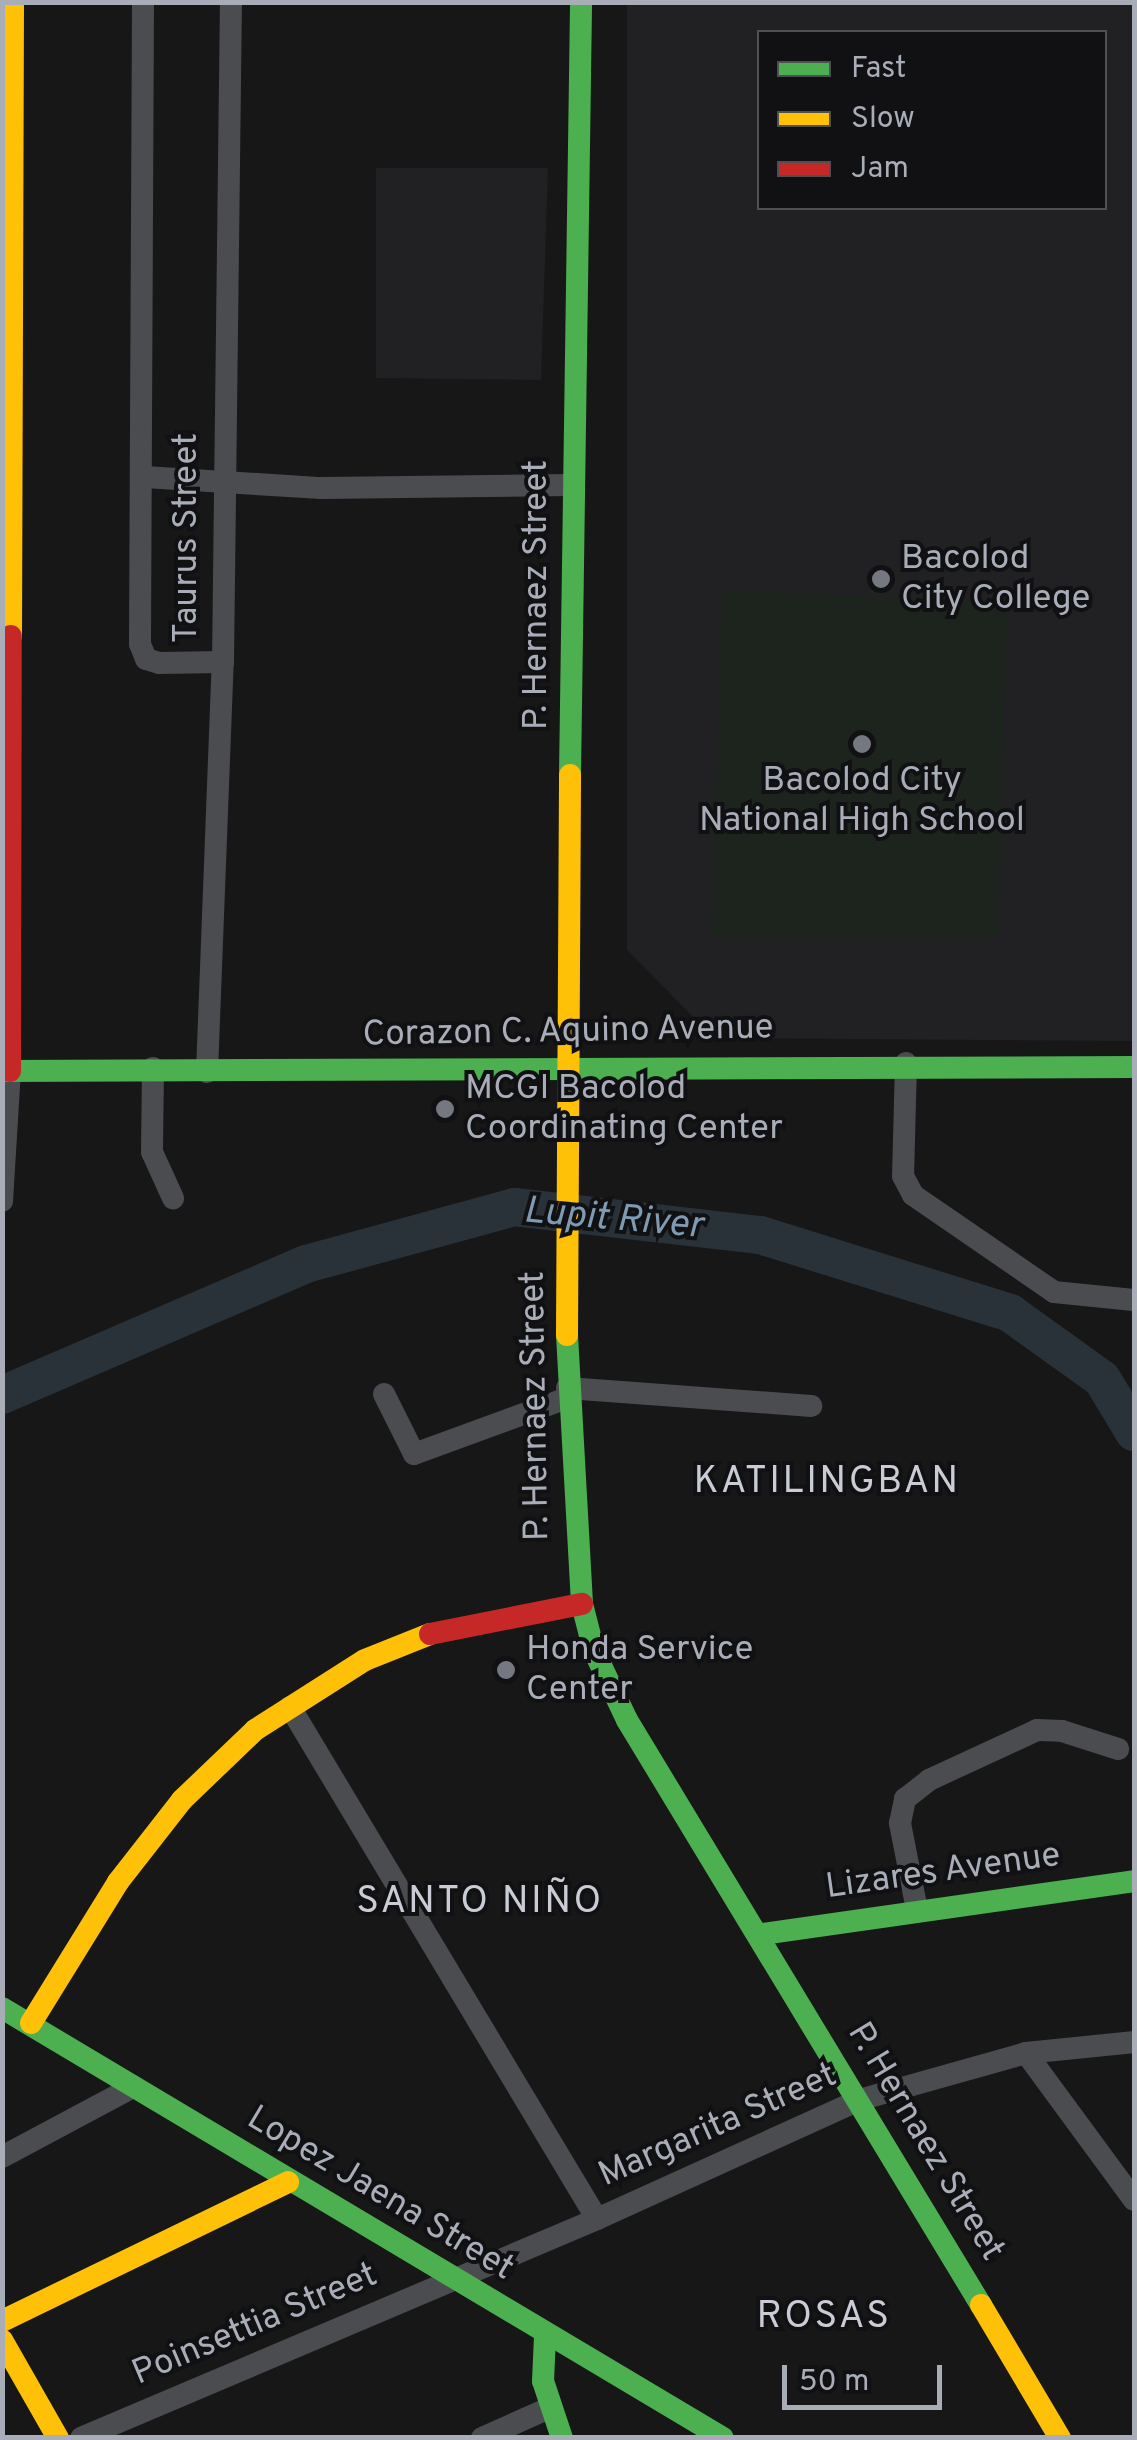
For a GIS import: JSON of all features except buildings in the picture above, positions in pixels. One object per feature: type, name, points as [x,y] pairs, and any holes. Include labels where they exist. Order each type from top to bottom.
[{"type":"main road","points":[[6,1071],[14,2]]},
{"type":"main road","name":"P. Hernaez Street","points":[[580,2],[566,1066],[567,1393],[582,1604],[594,1650],[627,1720],[762,1934],[1060,2438]]},
{"type":"main road","name":"Corazon C. Aquino Avenue","points":[[6,1071],[906,1063],[1134,1067]]},
{"type":"main road","points":[[32,2024],[118,1882],[182,1800],[290,1706],[365,1660],[437,1630],[582,1604]]},
{"type":"main road","name":"Lizares Avenue","points":[[762,1934],[1134,1881]]},
{"type":"main road","name":"Lopez Jaena Street","points":[[2,2008],[288,2182],[455,2276],[545,2336],[724,2438]]},
{"type":"main road","points":[[2,2321],[288,2182]]},
{"type":"main road","points":[[545,2336],[541,2361],[550,2408],[562,2438]]},
{"type":"main road","points":[[2,2340],[58,2438]]},
{"type":"street","points":[[143,2],[146,477],[140,644],[146,659],[223,662]]},
{"type":"street","name":"Taurus Street","points":[[207,1072],[223,662],[221,482],[231,2]]},
{"type":"street","points":[[146,477],[221,482],[572,485]]},
{"type":"street","points":[[906,1063],[903,1176],[913,1194],[1054,1292],[1134,1300]]},
{"type":"street","points":[[153,1068],[152,1152],[173,1198]]},
{"type":"street","points":[[2,1201],[6,1071]]},
{"type":"street","points":[[384,1394],[414,1454],[567,1393],[811,1406]]},
{"type":"street","points":[[290,1706],[597,2219]]},
{"type":"street","points":[[917,1910],[900,1823],[905,1799],[929,1780],[1037,1730],[1062,1731],[1118,1749]]},
{"type":"street","name":"Margarita Street","points":[[455,2276],[597,2219],[859,2100],[1026,2053],[1134,2042]]},
{"type":"street","points":[[1026,2053],[1134,2200]]},
{"type":"street","points":[[2,2157],[134,2087]]},
{"type":"street","name":"Poinsettia Street","points":[[81,2438],[455,2276]]},
{"type":"street","points":[[482,2438],[550,2408]]},
{"type":"shaded area","name":"Bacolod City College","points":[[627,3],[1134,3],[1134,1041],[714,1038],[627,950]]},
{"type":"shaded area","points":[[376,168],[548,168],[541,380],[376,378]]},
{"type":"shaded area","points":[[722,591],[1007,601],[997,936],[712,935]]},
{"type":"waterway","name":"Lupit River","points":[[2,1395],[306,1264],[514,1207],[760,1235],[1010,1313],[1102,1379],[1134,1432]]},
{"type":"traffic: fast","points":[[570,775],[581,2]]},
{"type":"traffic: fast","points":[[2,1071],[1134,1067]]},
{"type":"traffic: fast","points":[[567,1335],[582,1604],[594,1651],[627,1720],[981,2305]]},
{"type":"traffic: fast","points":[[762,1934],[1134,1881]]},
{"type":"traffic: fast","points":[[2,2008],[723,2438]]},
{"type":"traffic: fast","points":[[545,2336],[543,2381],[562,2438]]},
{"type":"traffic: slow","points":[[11,636],[13,2]]},
{"type":"traffic: slow","points":[[567,1335],[570,775]]},
{"type":"traffic: slow","points":[[31,2023],[118,1882],[182,1800],[255,1730],[365,1660],[430,1634]]},
{"type":"traffic: slow","points":[[2,2321],[288,2182]]},
{"type":"traffic: slow","points":[[981,2305],[1060,2438]]},
{"type":"traffic: slow","points":[[2,2340],[58,2438]]},
{"type":"traffic: jam","points":[[10,1071],[11,636]]},
{"type":"traffic: jam","points":[[430,1634],[582,1604]]},
{"type":"place","name":"Bacolod City College","points":[[881,579]]},
{"type":"place","name":"Bacolod City National High School","points":[[862,744]]},
{"type":"place","name":"MCGI Bacolod Coordinating Center","points":[[445,1109]]},
{"type":"place","name":"Honda Service Center","points":[[506,1670]]},
{"type":"district","name":"KATILINGBAN","points":[[827,1483]]},
{"type":"district","name":"SANTO NIÑO","points":[[480,1903]]},
{"type":"district","name":"ROSAS","points":[[824,2318]]}]
